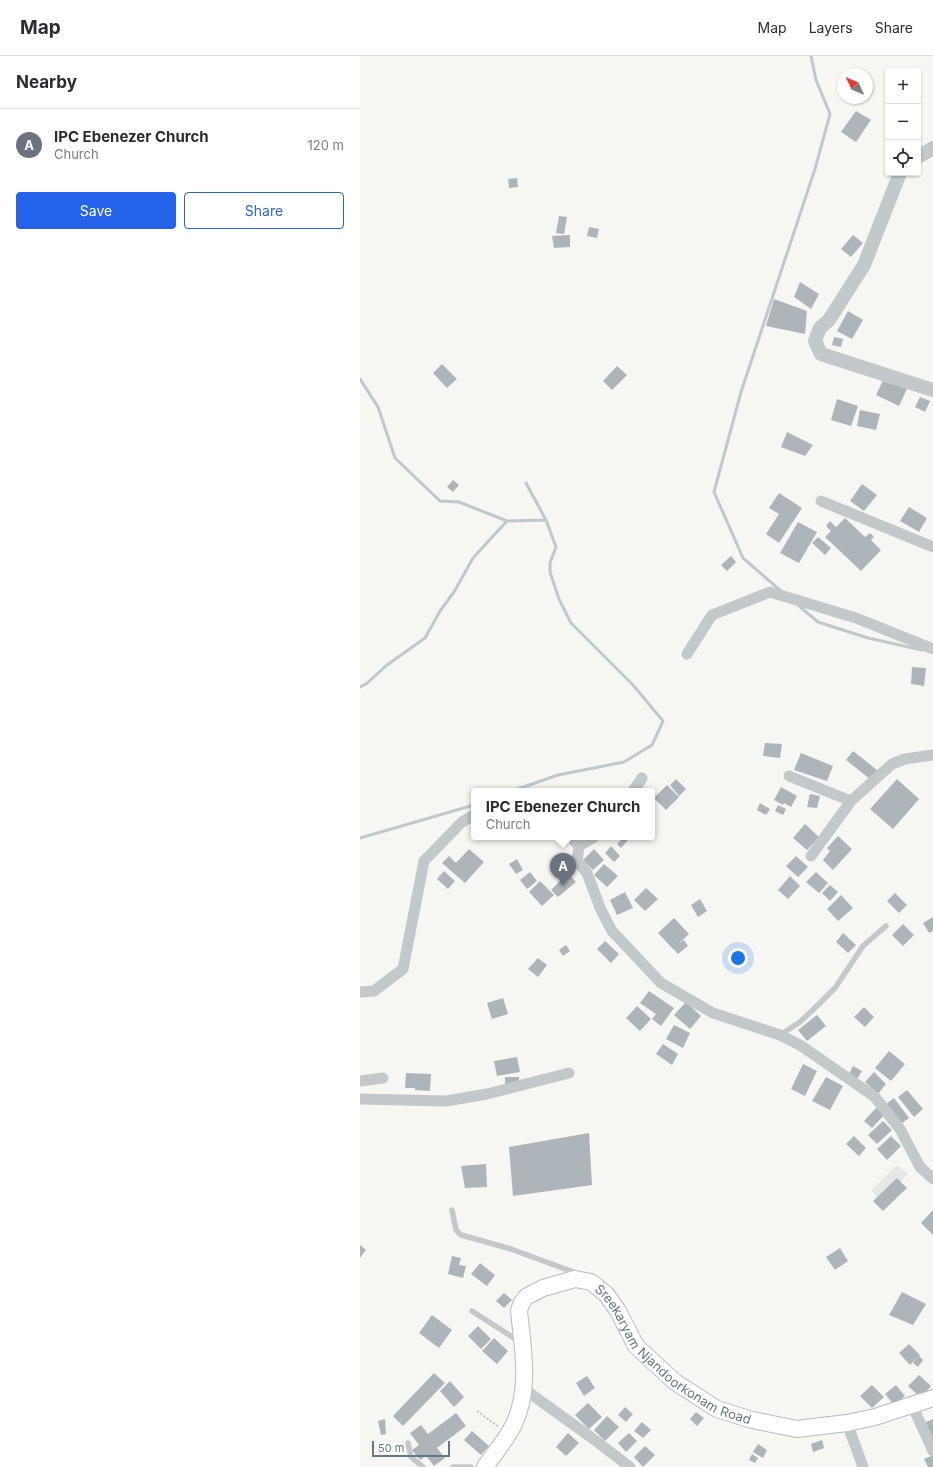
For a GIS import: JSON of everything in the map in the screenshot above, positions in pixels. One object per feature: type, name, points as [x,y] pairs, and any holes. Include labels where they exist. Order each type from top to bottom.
[{"type":"main road","name":"Sreekaryam Njandoorkonam Road","points":[[485,1467],[513,1426],[524,1389],[523,1344],[519,1311],[521,1304],[526,1297],[543,1288],[575,1279],[591,1282],[606,1294],[618,1311],[636,1346],[675,1382],[717,1409],[752,1420],[797,1429],[847,1423],[875,1417],[933,1398]]},
{"type":"street","points":[[921,155],[933,148]]},
{"type":"street","points":[[899,176],[864,265],[829,320],[820,328],[814,341],[821,354],[933,390]]},
{"type":"street","points":[[821,502],[933,547]]},
{"type":"street","points":[[687,654],[712,614],[770,592],[856,618],[933,649]]},
{"type":"street","points":[[810,856],[851,802],[892,764],[905,759],[933,755]]},
{"type":"street","points":[[789,776],[851,802]]},
{"type":"street","points":[[635,788],[642,778]]},
{"type":"street","points":[[360,992],[374,991],[403,969],[424,861],[462,822],[471,817]]},
{"type":"street","points":[[574,840],[580,846]]},
{"type":"street","points":[[589,840],[580,846],[577,861],[587,872],[601,910],[612,931],[661,983],[713,1013],[780,1035],[800,1045],[875,1097],[900,1128],[920,1167],[933,1179]]},
{"type":"street","points":[[360,1099],[446,1101],[487,1094],[568,1073]]},
{"type":"street","points":[[360,1081],[383,1078]]},
{"type":"street","points":[[524,1389],[630,1467]]},
{"type":"street","points":[[912,1405],[933,1451]]},
{"type":"street","points":[[847,1423],[863,1467]]},
{"type":"lane","points":[[780,1035],[800,1022],[835,988],[863,946],[886,926]]},
{"type":"lane","points":[[452,1210],[456,1230],[461,1235],[511,1249],[574,1272],[591,1282]]},
{"type":"lane","points":[[472,1311],[523,1344]]},
{"type":"lane","points":[[408,1443],[411,1457],[423,1467]]},
{"type":"lane","points":[[453,1467],[471,1467]]},
{"type":"path","points":[[478,1411],[507,1435]]},
{"type":"shaded area","points":[[897,1165],[908,1174],[882,1201],[871,1191]]},
{"type":"building","points":[[856,111],[871,120],[856,142],[841,132]]},
{"type":"building","points":[[517,178],[518,187],[509,188],[508,179]]},
{"type":"building","points":[[559,216],[567,217],[564,234],[556,233]]},
{"type":"building","points":[[589,227],[599,229],[597,238],[587,236]]},
{"type":"building","points":[[570,235],[570,247],[554,248],[552,236]]},
{"type":"building","points":[[853,235],[863,243],[851,257],[841,249]]},
{"type":"building","points":[[800,282],[819,294],[811,309],[794,297]]},
{"type":"building","points":[[774,299],[807,311],[805,334],[766,326]]},
{"type":"building","points":[[848,311],[863,320],[852,339],[837,331]]},
{"type":"building","points":[[834,337],[843,339],[841,347],[832,345]]},
{"type":"building","points":[[442,364],[457,379],[447,388],[433,373]]},
{"type":"building","points":[[617,366],[627,375],[612,390],[603,381]]},
{"type":"building","points":[[884,378],[907,389],[899,406],[876,395]]},
{"type":"building","points":[[920,397],[930,401],[925,412],[915,407]]},
{"type":"building","points":[[837,399],[858,406],[851,426],[831,420]]},
{"type":"building","points":[[860,410],[880,414],[876,430],[857,426]]},
{"type":"building","points":[[787,432],[813,445],[805,456],[781,447]]},
{"type":"building","points":[[453,480],[459,485],[453,492],[447,487]]},
{"type":"building","points":[[862,484],[877,495],[864,511],[850,501]]},
{"type":"building","points":[[779,493],[802,508],[779,543],[766,534],[779,514],[769,508]]},
{"type":"building","points":[[909,507],[927,518],[919,532],[900,521]]},
{"type":"building","points":[[845,518],[865,537],[870,533],[874,537],[871,540],[881,550],[861,571],[825,537],[831,531],[826,526],[830,521],[836,527]]},
{"type":"building","points":[[798,522],[817,532],[799,563],[780,553]]},
{"type":"building","points":[[818,537],[831,548],[825,555],[812,543]]},
{"type":"building","points":[[731,556],[736,562],[727,571],[721,565]]},
{"type":"building","points":[[912,667],[926,668],[924,686],[911,684]]},
{"type":"building","points":[[765,743],[782,744],[780,758],[763,756]]},
{"type":"building","points":[[853,751],[877,770],[870,779],[846,760]]},
{"type":"building","points":[[801,753],[833,766],[827,781],[794,770]]},
{"type":"building","points":[[676,779],[686,789],[679,796],[670,785]]},
{"type":"building","points":[[897,779],[919,799],[893,829],[870,809]]},
{"type":"building","points":[[667,785],[679,797],[666,810],[655,799],[655,797]]},
{"type":"building","points":[[781,787],[797,796],[791,807],[774,800]]},
{"type":"building","points":[[810,794],[820,796],[817,808],[807,807]]},
{"type":"building","points":[[760,803],[770,809],[766,815],[757,810]]},
{"type":"building","points":[[778,805],[786,809],[783,815],[775,811]]},
{"type":"building","points":[[805,824],[819,837],[807,850],[793,838]]},
{"type":"building","points":[[838,836],[852,849],[833,870],[823,860],[830,851],[827,848]]},
{"type":"building","points":[[621,840],[628,840],[621,848],[617,844]]},
{"type":"building","points":[[611,846],[620,856],[614,862],[605,853]]},
{"type":"building","points":[[469,849],[484,862],[465,883],[442,863],[449,856],[456,863]]},
{"type":"building","points":[[594,849],[604,860],[593,870],[583,860]]},
{"type":"building","points":[[796,856],[808,867],[798,877],[786,866]]},
{"type":"building","points":[[517,859],[523,870],[516,874],[509,864]]},
{"type":"building","points":[[604,864],[618,876],[607,887],[594,875]]},
{"type":"building","points":[[444,871],[455,881],[448,889],[437,879]]},
{"type":"building","points":[[530,872],[537,881],[527,889],[520,880]]},
{"type":"building","points":[[816,872],[828,883],[819,893],[806,882]]},
{"type":"building","points":[[568,873],[576,882],[558,897],[551,890]]},
{"type":"building","points":[[790,876],[800,886],[788,899],[778,890]]},
{"type":"building","points":[[540,881],[554,895],[542,906],[529,892]]},
{"type":"building","points":[[830,885],[838,892],[830,901],[822,893]]},
{"type":"building","points":[[646,888],[658,899],[645,911],[634,900]]},
{"type":"building","points":[[625,892],[633,908],[617,915],[610,900]]},
{"type":"building","points":[[895,893],[907,905],[899,913],[887,901]]},
{"type":"building","points":[[841,895],[853,908],[838,921],[827,909]]},
{"type":"building","points":[[700,899],[707,911],[698,917],[691,905]]},
{"type":"building","points":[[933,917],[933,931],[929,933],[923,923]]},
{"type":"building","points":[[674,918],[689,934],[673,949],[658,933]]},
{"type":"building","points":[[903,924],[914,935],[903,946],[892,935]]},
{"type":"building","points":[[843,933],[856,945],[848,953],[836,942]]},
{"type":"building","points":[[684,940],[688,946],[678,954],[673,948]]},
{"type":"building","points":[[605,941],[619,954],[611,963],[597,949]]},
{"type":"building","points":[[566,945],[570,951],[563,956],[559,950]]},
{"type":"building","points":[[538,958],[547,965],[538,977],[528,969]]},
{"type":"building","points":[[649,991],[674,1008],[661,1026],[652,1019],[656,1014],[640,1003]]},
{"type":"building","points":[[503,998],[508,1014],[492,1019],[487,1003]]},
{"type":"building","points":[[686,1002],[701,1016],[690,1029],[674,1015]]},
{"type":"building","points":[[637,1006],[651,1019],[640,1031],[626,1018]]},
{"type":"building","points":[[864,1007],[874,1017],[865,1027],[854,1017]]},
{"type":"building","points":[[817,1015],[826,1026],[807,1041],[798,1030]]},
{"type":"building","points":[[674,1025],[690,1033],[683,1048],[666,1039]]},
{"type":"building","points":[[663,1044],[678,1054],[672,1065],[656,1054]]},
{"type":"building","points":[[889,1051],[905,1064],[891,1081],[875,1068]]},
{"type":"building","points":[[517,1057],[520,1072],[497,1076],[494,1061]]},
{"type":"building","points":[[803,1064],[817,1071],[805,1096],[791,1089]]},
{"type":"building","points":[[853,1066],[862,1071],[857,1079],[849,1074]]},
{"type":"building","points":[[874,1072],[886,1084],[878,1094],[865,1082]]},
{"type":"building","points":[[406,1073],[431,1074],[430,1091],[405,1088]]},
{"type":"building","points":[[505,1077],[519,1077],[519,1086],[505,1085]]},
{"type":"building","points":[[826,1077],[843,1086],[830,1110],[812,1101]]},
{"type":"building","points":[[907,1090],[923,1109],[914,1117],[898,1097]]},
{"type":"building","points":[[894,1098],[909,1118],[901,1124],[886,1104]]},
{"type":"building","points":[[876,1108],[884,1115],[872,1128],[864,1121]]},
{"type":"building","points":[[883,1121],[892,1130],[877,1144],[868,1135]]},
{"type":"building","points":[[589,1133],[592,1185],[513,1196],[509,1147]]},
{"type":"building","points":[[854,1136],[866,1148],[859,1156],[846,1144]]},
{"type":"building","points":[[891,1136],[901,1146],[887,1160],[877,1149]]},
{"type":"building","points":[[486,1164],[487,1187],[465,1188],[461,1166]]},
{"type":"building","points":[[897,1178],[907,1188],[883,1211],[873,1201]]},
{"type":"building","points":[[933,1210],[933,1235],[921,1223]]},
{"type":"building","points":[[360,1245],[366,1250],[360,1258]]},
{"type":"building","points":[[840,1248],[848,1261],[835,1270],[826,1257]]},
{"type":"building","points":[[452,1256],[461,1258],[459,1265],[466,1266],[463,1278],[448,1274]]},
{"type":"building","points":[[480,1263],[495,1275],[487,1286],[471,1274]]},
{"type":"building","points":[[902,1292],[926,1304],[913,1325],[889,1315]]},
{"type":"building","points":[[504,1293],[512,1300],[504,1308],[496,1301]]},
{"type":"building","points":[[432,1315],[452,1330],[439,1348],[419,1333]]},
{"type":"building","points":[[478,1326],[491,1339],[481,1349],[468,1336]]},
{"type":"building","points":[[494,1338],[508,1351],[497,1364],[482,1351]]},
{"type":"building","points":[[909,1344],[920,1355],[910,1365],[899,1353]]},
{"type":"building","points":[[919,1356],[923,1360],[918,1367],[913,1363]]},
{"type":"building","points":[[434,1373],[445,1383],[403,1426],[393,1416]]},
{"type":"building","points":[[919,1375],[931,1386],[921,1398],[908,1386]]},
{"type":"building","points":[[587,1376],[595,1388],[584,1396],[576,1383]]},
{"type":"building","points":[[450,1381],[464,1397],[454,1407],[440,1391]]},
{"type":"building","points":[[872,1385],[884,1397],[872,1408],[860,1396]]},
{"type":"building","points":[[896,1385],[905,1396],[894,1405],[885,1394]]},
{"type":"building","points":[[588,1403],[602,1417],[589,1429],[575,1415]]},
{"type":"building","points":[[625,1407],[633,1414],[626,1422],[618,1415]]},
{"type":"building","points":[[696,1412],[704,1418],[697,1426],[690,1419]]},
{"type":"building","points":[[456,1413],[466,1426],[437,1448],[445,1458],[434,1466],[426,1456],[420,1460],[412,1450],[419,1445],[410,1433],[421,1425],[428,1434]]},
{"type":"building","points":[[607,1416],[619,1427],[605,1441],[594,1430]]},
{"type":"building","points":[[385,1419],[386,1434],[381,1435],[378,1421]]},
{"type":"building","points":[[933,1419],[933,1446],[924,1423]]},
{"type":"building","points":[[642,1422],[651,1430],[643,1438],[634,1431]]},
{"type":"building","points":[[472,1431],[489,1446],[481,1455],[464,1440]]},
{"type":"building","points":[[568,1433],[579,1443],[566,1456],[556,1447]]},
{"type":"building","points":[[629,1433],[637,1441],[626,1452],[618,1443]]},
{"type":"building","points":[[822,1440],[824,1448],[813,1452],[811,1444]]},
{"type":"building","points":[[758,1444],[767,1450],[763,1458],[753,1452]]},
{"type":"building","points":[[645,1446],[655,1455],[643,1467],[634,1457]]},
{"type":"building","points":[[752,1454],[758,1458],[755,1463],[749,1460]]},
{"type":"building","points":[[933,1455],[933,1467],[928,1467],[924,1459]]},
{"type":"waterway","points":[[782,592],[743,558],[714,492],[741,392],[815,169],[830,114],[816,80],[811,56]]},
{"type":"waterway","points":[[360,379],[378,407],[395,458],[440,501],[459,502],[507,521]]},
{"type":"waterway","points":[[521,788],[558,775],[624,762],[652,745],[663,721],[633,685],[571,623],[559,599],[550,572],[550,563],[556,547],[546,520],[526,483]]},
{"type":"waterway","points":[[360,687],[366,684],[387,665],[425,638],[440,611],[454,592],[473,558],[507,521],[546,520]]},
{"type":"waterway","points":[[799,606],[818,622],[868,638],[922,650]]},
{"type":"waterway","points":[[360,838],[471,806]]},
{"type":"place","name":"IPC Ebenezer Church","points":[[563,886]]}]
